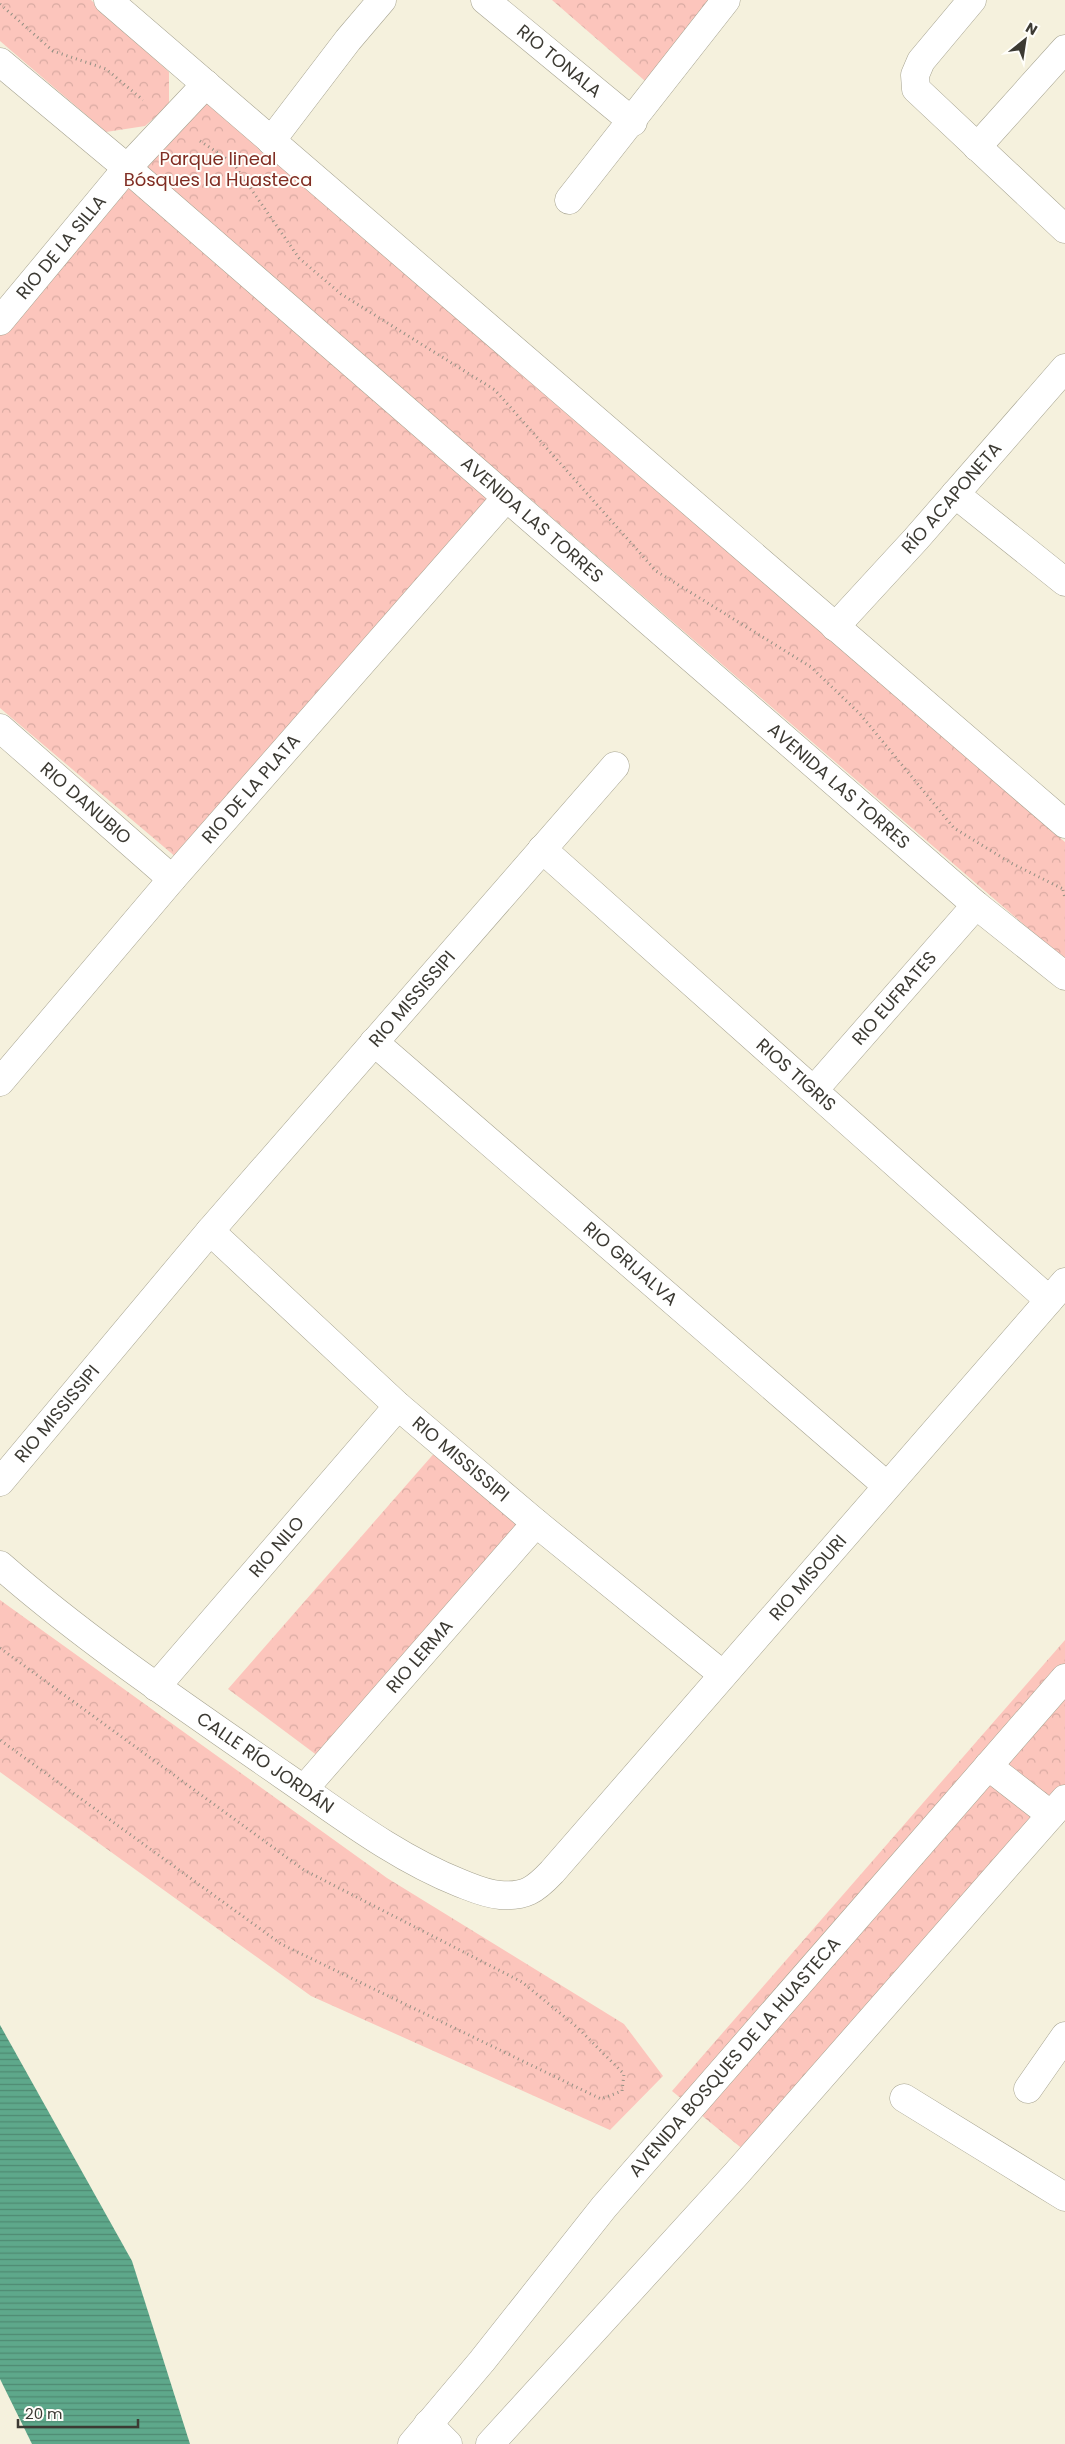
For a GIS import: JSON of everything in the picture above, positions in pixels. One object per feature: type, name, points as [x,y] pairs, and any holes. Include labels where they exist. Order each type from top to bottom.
[{"type":"street","points":[[108,0],[1065,824]]},
{"type":"street","points":[[271,141],[348,40],[382,0]]},
{"type":"street","name":"RIO TONALA","points":[[485,0],[633,122]]},
{"type":"street","points":[[569,200],[633,122],[726,0]]},
{"type":"street","points":[[972,0],[921,61],[915,75],[916,89],[1065,228]]},
{"type":"street","points":[[977,147],[1065,48]]},
{"type":"street","name":"AVENIDA LAS TORRES","points":[[0,62],[127,168],[976,905],[1065,976]]},
{"type":"street","name":"RIO DE LA SILLA","points":[[0,321],[127,168],[206,84]]},
{"type":"street","name":"RÍO ACAPONETA","points":[[836,627],[1065,368]]},
{"type":"street","points":[[955,494],[1065,582]]},
{"type":"street","name":"RIO DE LA PLATA","points":[[0,1082],[172,879],[506,498]]},
{"type":"street","name":"RIO DANUBIO","points":[[0,728],[172,879]]},
{"type":"street","name":"RIO MISSISSIPI","points":[[0,1482],[210,1231],[615,766]]},
{"type":"street","name":"RIOS TIGRIS","points":[[542,849],[814,1090],[1057,1291]]},
{"type":"street","name":"RIO EUFRATES","points":[[814,1090],[976,905]]},
{"type":"street","name":"RIO GRIJALVA","points":[[374,1042],[886,1485]]},
{"type":"street","name":"RIO MISSISSIPI","points":[[210,1231],[398,1406],[536,1523],[722,1674]]},
{"type":"street","name":"RIO MISOURI","points":[[552,1872],[886,1485],[1057,1291]]},
{"type":"street","name":"RIO NILO","points":[[156,1687],[398,1406]]},
{"type":"street","name":"RIO LERMA","points":[[304,1789],[536,1523]]},
{"type":"street","name":"CALLE RÍO JORDÁN","points":[[0,1565],[24,1586],[156,1687],[365,1832],[405,1857],[441,1876],[481,1892],[500,1895],[524,1894],[535,1890],[552,1872]]},
{"type":"street","name":"AVENIDA BOSQUES DE LA HUASTECA","points":[[420,2434],[482,2361],[604,2207],[1065,1678]]},
{"type":"street","points":[[490,2444],[737,2173],[1058,1807],[988,1766]]},
{"type":"street","points":[[1028,2088],[1065,2036]]},
{"type":"street","points":[[904,2098],[1065,2197]]},
{"type":"street","points":[[420,2434],[448,2444]]},
{"type":"path","points":[[0,4],[53,51],[106,69],[149,105]]},
{"type":"path","points":[[170,122],[234,163],[298,258],[342,294],[495,390],[656,571],[811,667],[860,714],[954,828],[1011,863],[1064,890],[1065,898]]},
{"type":"path","points":[[0,1648],[304,1870],[522,1982],[578,2028],[624,2074],[622,2091],[601,2099],[282,1944],[0,1740]]},
{"type":"green space","name":"Parque lineal Bósques la Huasteca","points":[[0,0],[91,0],[169,72],[169,105],[145,126],[106,132],[0,41]]},
{"type":"green space","points":[[552,0],[728,0],[652,87]]},
{"type":"green space","points":[[200,95],[1065,842],[1065,960],[520,490],[190,869],[0,708],[0,324]]},
{"type":"green space","points":[[437,1450],[524,1526],[322,1759],[228,1689]]},
{"type":"green space","points":[[0,1600],[387,1878],[624,2024],[663,2076],[610,2130],[311,1996],[0,1772]]},
{"type":"green space","points":[[1065,1640],[1065,1800],[756,2160],[672,2091]]},
{"type":"shaded area","points":[[0,2025],[132,2261],[190,2444],[32,2444],[0,2379]]}]
